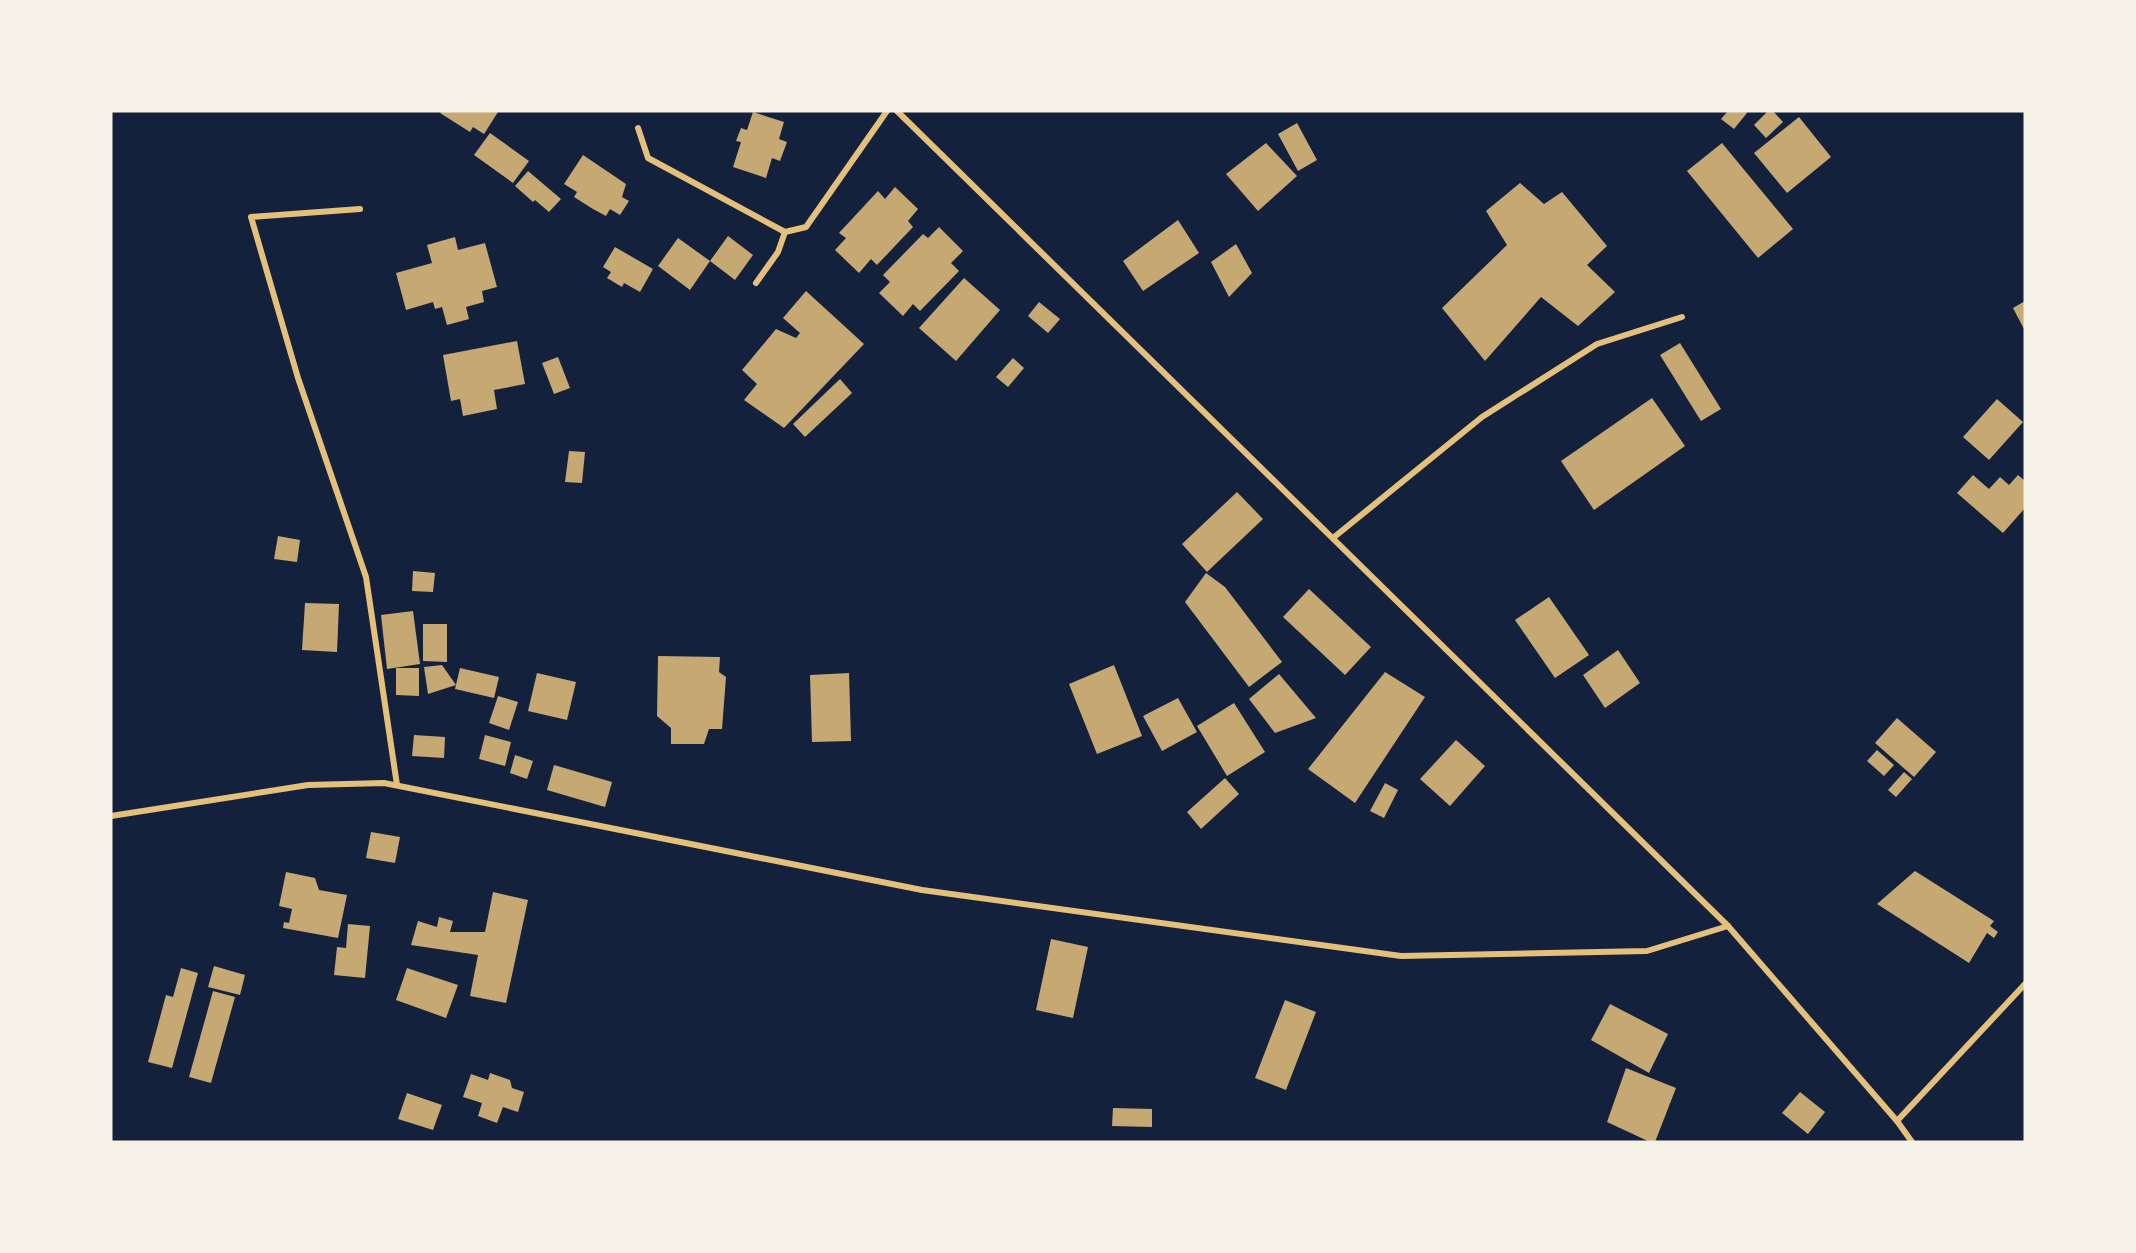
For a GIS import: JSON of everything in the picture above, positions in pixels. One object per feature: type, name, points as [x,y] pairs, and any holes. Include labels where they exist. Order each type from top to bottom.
[{"type":"street","points":[[638,128],[648,158],[785,232],[806,227],[887,111]]},
{"type":"street","points":[[897,111],[1728,926],[1897,1121],[1912,1142]]},
{"type":"street","points":[[360,209],[251,217],[298,378],[366,577],[396,785]]},
{"type":"street","points":[[756,283],[778,252],[785,232]]},
{"type":"street","points":[[1333,538],[1482,417],[1597,344],[1682,317]]},
{"type":"street","points":[[111,816],[308,785],[384,783],[922,890],[1401,956],[1647,951],[1728,926]]},
{"type":"street","points":[[1897,1121],[2025,984]]},
{"type":"building","points":[[442,111],[498,112],[484,134],[473,127],[470,132],[440,113]]},
{"type":"building","points":[[1728,111],[1747,113],[1734,129],[1721,119]]},
{"type":"building","points":[[1768,111],[1773,111],[1783,122],[1766,138],[1754,125]]},
{"type":"building","points":[[753,112],[784,122],[779,139],[787,142],[780,161],[772,158],[766,178],[733,167],[741,142],[736,141],[741,128],[747,130]]},
{"type":"building","points":[[1799,117],[1831,157],[1787,193],[1754,153]]},
{"type":"building","points":[[1297,123],[1317,160],[1298,171],[1278,134]]},
{"type":"building","points":[[490,133],[529,161],[513,183],[474,155]]},
{"type":"building","points":[[1266,143],[1297,176],[1258,211],[1226,174]]},
{"type":"building","points":[[1722,143],[1793,229],[1758,258],[1687,171]]},
{"type":"building","points":[[583,155],[626,184],[622,197],[629,201],[620,215],[610,209],[606,216],[593,209],[574,197],[577,192],[564,184]]},
{"type":"building","points":[[528,171],[561,199],[549,212],[515,186]]},
{"type":"building","points":[[1520,183],[1544,204],[1562,192],[1607,246],[1587,265],[1615,292],[1578,326],[1541,297],[1485,361],[1442,308],[1507,245],[1486,211]]},
{"type":"building","points":[[895,187],[918,209],[908,221],[913,227],[877,265],[871,259],[859,273],[835,250],[846,238],[839,233],[878,191],[885,199]]},
{"type":"building","points":[[1178,220],[1199,253],[1143,291],[1123,261]]},
{"type":"building","points":[[939,227],[963,251],[951,263],[959,271],[920,311],[913,304],[903,316],[879,293],[890,282],[883,275],[923,234],[928,238]]},
{"type":"building","points":[[728,236],[753,255],[735,280],[710,261]]},
{"type":"building","points":[[455,237],[458,250],[485,243],[497,287],[482,291],[484,302],[466,307],[469,319],[447,325],[442,307],[435,309],[433,302],[406,310],[396,273],[432,263],[427,245]]},
{"type":"building","points":[[678,238],[710,261],[690,290],[658,266]]},
{"type":"building","points":[[1236,244],[1252,273],[1229,297],[1211,262]]},
{"type":"building","points":[[615,247],[653,269],[640,292],[624,283],[622,287],[607,278],[611,272],[603,267]]},
{"type":"building","points":[[964,278],[1000,310],[956,361],[919,328]]},
{"type":"building","points":[[806,291],[864,344],[784,428],[744,400],[757,384],[742,370],[776,329],[796,338],[800,333],[783,318]]},
{"type":"building","points":[[2025,301],[2025,331],[2013,308]]},
{"type":"building","points":[[1039,302],[1060,319],[1048,333],[1028,316]]},
{"type":"building","points":[[517,341],[525,384],[494,390],[497,409],[463,416],[460,399],[451,401],[443,355]]},
{"type":"building","points":[[1680,343],[1721,409],[1701,421],[1660,355]]},
{"type":"building","points":[[558,357],[570,388],[554,394],[542,363]]},
{"type":"building","points":[[1013,358],[1024,368],[1008,387],[996,377]]},
{"type":"building","points":[[840,379],[852,393],[805,437],[793,424]]},
{"type":"building","points":[[1652,398],[1685,446],[1594,510],[1561,461]]},
{"type":"building","points":[[1997,399],[2023,422],[1989,460],[1963,437]]},
{"type":"building","points":[[569,451],[585,452],[582,483],[565,482]]},
{"type":"building","points":[[1973,475],[1989,489],[2000,477],[2009,485],[2018,475],[2025,481],[2025,508],[2003,533],[1957,493]]},
{"type":"building","points":[[1237,492],[1263,519],[1207,572],[1182,544]]},
{"type":"building","points":[[278,536],[300,540],[297,562],[274,559]]},
{"type":"building","points":[[413,571],[435,573],[433,592],[412,591]]},
{"type":"building","points":[[1206,573],[1225,587],[1282,662],[1249,687],[1185,602]]},
{"type":"building","points":[[1309,589],[1371,647],[1345,675],[1283,617]]},
{"type":"building","points":[[1549,597],[1589,655],[1555,678],[1515,620]]},
{"type":"building","points":[[305,603],[339,604],[337,652],[302,650]]},
{"type":"building","points":[[413,611],[420,664],[387,669],[381,615]]},
{"type":"building","points":[[423,624],[447,624],[447,662],[423,661]]},
{"type":"building","points":[[1618,650],[1640,683],[1605,708],[1583,675]]},
{"type":"building","points":[[658,656],[720,657],[719,672],[726,677],[722,729],[709,729],[704,744],[671,744],[671,728],[657,716]]},
{"type":"building","points":[[442,665],[456,685],[428,694],[424,667]]},
{"type":"building","points":[[1114,665],[1142,736],[1097,754],[1069,684]]},
{"type":"building","points":[[396,668],[419,668],[419,696],[396,695]]},
{"type":"building","points":[[460,668],[499,677],[494,698],[455,689]]},
{"type":"building","points":[[1385,672],[1425,697],[1355,803],[1308,769]]},
{"type":"building","points":[[537,673],[576,682],[567,720],[528,711]]},
{"type":"building","points":[[849,673],[851,741],[812,742],[810,675]]},
{"type":"building","points":[[1279,674],[1316,718],[1275,733],[1249,699]]},
{"type":"building","points":[[498,696],[518,702],[509,730],[489,723]]},
{"type":"building","points":[[1178,698],[1197,732],[1162,751],[1143,716]]},
{"type":"building","points":[[1234,703],[1265,752],[1227,776],[1197,726]]},
{"type":"building","points":[[1897,718],[1936,752],[1914,777],[1875,743]]},
{"type":"building","points":[[414,735],[445,737],[444,758],[412,756]]},
{"type":"building","points":[[485,735],[511,742],[505,766],[479,759]]},
{"type":"building","points":[[1456,740],[1485,766],[1450,806],[1420,779]]},
{"type":"building","points":[[1877,750],[1894,765],[1884,776],[1867,761]]},
{"type":"building","points":[[515,755],[533,761],[527,779],[510,773]]},
{"type":"building","points":[[554,765],[612,782],[605,807],[547,790]]},
{"type":"building","points":[[1904,772],[1912,779],[1896,797],[1888,790]]},
{"type":"building","points":[[1225,778],[1239,794],[1201,829],[1187,812]]},
{"type":"building","points":[[1385,783],[1398,790],[1384,818],[1370,811]]},
{"type":"building","points":[[371,832],[400,837],[395,863],[366,858]]},
{"type":"building","points":[[1915,871],[1994,921],[1990,926],[1998,932],[1994,938],[1987,933],[1969,963],[1877,904]]},
{"type":"building","points":[[286,872],[315,878],[319,890],[347,895],[338,938],[283,928],[284,922],[289,923],[292,909],[279,906]]},
{"type":"building","points":[[493,892],[528,900],[506,1003],[470,996],[478,955],[411,945],[418,921],[437,927],[439,917],[453,921],[450,932],[485,932]]},
{"type":"building","points":[[348,924],[370,926],[365,978],[334,975],[337,947],[346,948]]},
{"type":"building","points":[[1051,939],[1088,947],[1073,1018],[1036,1010]]},
{"type":"building","points":[[214,966],[245,975],[240,995],[208,987]]},
{"type":"building","points":[[181,968],[198,973],[172,1068],[148,1062],[166,995],[173,997]]},
{"type":"building","points":[[407,968],[458,985],[446,1018],[396,1000]]},
{"type":"building","points":[[213,991],[235,997],[211,1083],[189,1077]]},
{"type":"building","points":[[1285,1000],[1316,1012],[1286,1090],[1255,1078]]},
{"type":"building","points":[[1610,1004],[1668,1034],[1649,1073],[1591,1040]]},
{"type":"building","points":[[1626,1068],[1676,1088],[1655,1142],[1650,1142],[1607,1122]]},
{"type":"building","points":[[490,1073],[510,1080],[512,1088],[524,1092],[518,1112],[503,1107],[497,1123],[478,1116],[482,1103],[463,1097],[471,1074],[488,1080]]},
{"type":"building","points":[[1800,1092],[1825,1112],[1808,1134],[1782,1113]]},
{"type":"building","points":[[407,1093],[442,1105],[433,1130],[398,1119]]},
{"type":"building","points":[[1113,1108],[1152,1109],[1152,1127],[1112,1126]]}]
